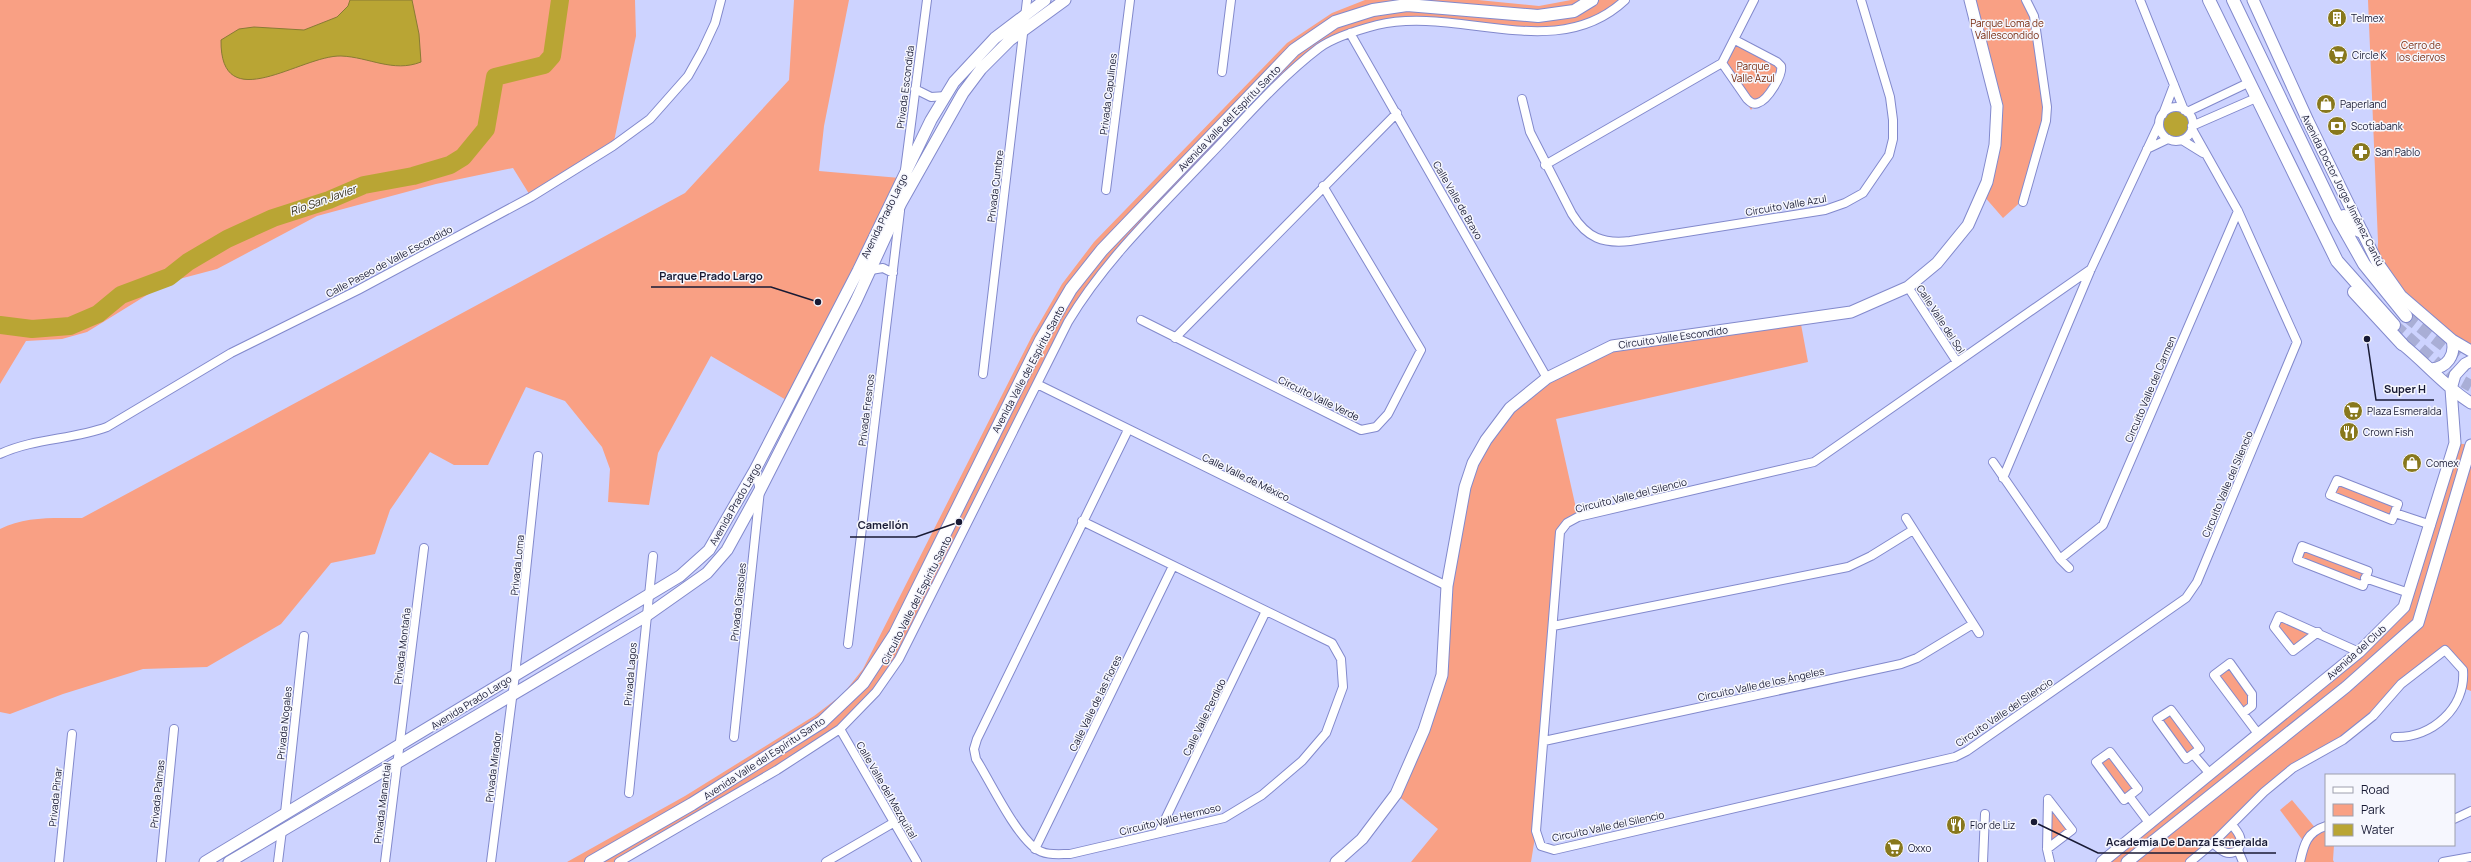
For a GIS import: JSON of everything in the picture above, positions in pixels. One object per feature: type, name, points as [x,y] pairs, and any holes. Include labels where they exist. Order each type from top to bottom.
[{"type":"main road","name":"Avenida Valle del Espíritu Santo","points":[[591,862],[692,804],[822,722],[863,683],[895,634],[1041,340],[1071,289],[1102,250],[1294,50],[1335,22],[1373,10],[1407,5],[1538,16],[1574,11],[1592,0]]},
{"type":"main road","points":[[2209,0],[2252,90],[2352,290],[2370,312],[2402,344]]},
{"type":"main road","name":"Avenida Doctor Jorge Jiménez Cantú","points":[[2233,0],[2328,196],[2364,264],[2406,316]]},
{"type":"main road","points":[[2328,196],[2339,208],[2351,227],[2362,232]]},
{"type":"main road","points":[[2337,261],[2394,325]]},
{"type":"street","name":"Calle Paseo de Valle Escondido","points":[[0,454],[35,442],[87,435],[107,427],[230,353],[358,290],[531,196],[584,165],[650,119],[688,76],[712,30],[721,0]]},
{"type":"street","name":"Privada Escondida","points":[[904,178],[927,0]]},
{"type":"street","name":"Privada Cumbre","points":[[983,374],[1027,0]]},
{"type":"street","name":"Avenida Prado Largo","points":[[205,862],[285,813],[400,746],[680,576],[709,550],[755,470],[904,178],[931,120],[954,82],[995,38],[1045,0]]},
{"type":"street","name":"Avenida Prado Largo","points":[[229,862],[646,616],[707,573],[727,550],[760,490],[871,270],[901,203],[963,93],[982,69],[1024,29],[1065,0]]},
{"type":"street","name":"Privada Capulines","points":[[1106,190],[1130,0]]},
{"type":"street","points":[[1222,72],[1231,0]]},
{"type":"street","name":"Circuito Valle del Espíritu Santo","points":[[619,862],[778,770],[840,729],[876,692],[899,659],[1037,384],[1085,293],[1109,264],[1286,75],[1320,47],[1350,33],[1378,25],[1413,20],[1524,31],[1558,31],[1588,24],[1625,0]]},
{"type":"street","points":[[1545,165],[1722,63],[1754,0]]},
{"type":"street","name":"Circuito Valle Azul","points":[[1522,99],[1530,132],[1545,165],[1580,227],[1589,236],[1601,241],[1615,243],[1825,210],[1845,203],[1863,193],[1889,155],[1893,139],[1893,120],[1890,97],[1861,0]]},
{"type":"street","name":"Circuito Valle Escondido","points":[[1336,862],[1362,839],[1396,794],[1424,730],[1442,675],[1447,586],[1465,487],[1473,463],[1486,440],[1510,408],[1547,378],[1612,346],[1852,312],[1908,287],[1937,263],[1968,225],[1987,182],[1995,146],[1997,106],[1970,0]]},
{"type":"street","points":[[2023,202],[2046,121],[2047,107],[2034,16],[2026,0]]},
{"type":"street","name":"Circuito Valle del Silencio","points":[[2092,269],[1814,462],[1578,516],[1567,523],[1560,532],[1536,831],[1541,846],[1554,850],[1955,757],[1967,751],[2186,598],[2197,582],[2297,342],[2238,211],[2204,153],[2140,0]]},
{"type":"street","name":"Avenida Doctor Jorge Jiménez Cantú","points":[[2254,0],[2308,121],[2377,262],[2401,296],[2452,340],[2471,351]]},
{"type":"street","name":"Calle Valle de Bravo","points":[[1350,33],[1547,378]]},
{"type":"street","points":[[1722,63],[1746,99],[1752,103],[1758,103],[1764,100],[1780,78],[1781,66],[1777,62],[1735,40]]},
{"type":"street","points":[[2003,478],[2092,269],[2159,124],[2174,84]]},
{"type":"street","points":[[915,90],[931,97],[946,96]]},
{"type":"street","points":[[2147,149],[2168,139],[2182,140],[2189,119],[2252,90]]},
{"type":"street","points":[[2189,119],[2252,90]]},
{"type":"street","points":[[2163,114],[2173,108],[2189,119]]},
{"type":"street","points":[[1175,338],[1323,186],[1397,113]]},
{"type":"street","points":[[2159,124],[2161,131],[2168,139]]},
{"type":"street","name":"Circuito Valle del Silencio","points":[[2182,140],[2204,153]]},
{"type":"street","name":"Privada Fresnos","points":[[848,644],[904,178]]},
{"type":"street","name":"Circuito Valle Verde","points":[[1141,320],[1361,430],[1376,427],[1388,414],[1421,350],[1323,186]]},
{"type":"street","name":"Circuito Valle del Carmen","points":[[2060,559],[2103,525],[2238,211]]},
{"type":"street","points":[[871,270],[882,268],[893,273]]},
{"type":"street","name":"Calle Valle del Sol","points":[[1908,287],[1958,362]]},
{"type":"street","points":[[2431,369],[2446,364],[2451,358],[2452,340]]},
{"type":"street","points":[[2402,344],[2431,369],[2451,389],[2471,403]]},
{"type":"street","name":"Avenida del Club","points":[[2102,862],[2359,652],[2404,607],[2431,525],[2442,482],[2455,442],[2451,389],[2455,374],[2465,364],[2471,361]]},
{"type":"street","name":"Calle Valle de México","points":[[1037,384],[1447,586]]},
{"type":"street","name":"Circuito Valle Hermoso","points":[[1082,521],[1332,643],[1341,659],[1343,687],[1326,734],[1302,761],[1262,795],[1224,818],[1070,854],[1051,855],[1035,849],[1021,834],[976,759],[974,749],[977,739],[1082,521],[1128,430]]},
{"type":"street","name":"Avenida del Club","points":[[2127,862],[2346,687],[2418,623],[2471,445]]},
{"type":"street","name":"Privada Loma","points":[[515,675],[538,456]]},
{"type":"street","points":[[1993,462],[2060,559],[2069,568]]},
{"type":"street","name":"Privada Girasoles","points":[[734,737],[760,490],[755,470]]},
{"type":"street","points":[[2337,480],[2398,504],[2394,513],[2392,520],[2330,495],[2337,480]]},
{"type":"street","points":[[2394,513],[2431,525]]},
{"type":"street","points":[[1906,518],[1979,633]]},
{"type":"street","points":[[1553,626],[1848,567],[1871,556],[1913,530]]},
{"type":"street","points":[[2302,546],[2368,572],[2365,578],[2363,586],[2297,560],[2302,546]]},
{"type":"street","name":"Privada Montaña","points":[[400,746],[424,548]]},
{"type":"street","name":"Privada Lagos","points":[[629,794],[653,556]]},
{"type":"street","name":"Calle Valle de las Flores","points":[[1035,849],[1173,566]]},
{"type":"street","points":[[2365,578],[2409,593]]},
{"type":"street","name":"Calle Valle Perdido","points":[[1159,832],[1266,610]]},
{"type":"street","points":[[2318,632],[2293,651],[2274,627],[2279,616],[2318,632],[2359,652]]},
{"type":"street","name":"Circuito Valle de los Ángeles","points":[[1544,741],[1901,664],[1917,658],[1973,624]]},
{"type":"street","name":"Privada Nogales","points":[[285,813],[304,636]]},
{"type":"street","points":[[2190,862],[2213,843],[2264,792],[2293,768],[2343,740],[2373,716],[2401,684],[2445,650],[2463,670],[2463,688],[2456,704],[2444,719],[2426,730],[2409,736],[2395,736]]},
{"type":"street","points":[[2243,713],[2252,706],[2252,694],[2230,663],[2214,675],[2259,735]]},
{"type":"street","name":"Privada Mirador","points":[[491,862],[515,675]]},
{"type":"street","points":[[2171,710],[2200,749],[2193,754],[2186,759],[2157,719],[2171,710]]},
{"type":"street","name":"Privada Palmas","points":[[161,862],[174,729]]},
{"type":"street","name":"Calle Valle del Mezquital","points":[[840,729],[917,862]]},
{"type":"street","name":"Privada Pinar","points":[[59,862],[72,734]]},
{"type":"street","name":"Privada Manantial","points":[[386,862],[400,746]]},
{"type":"street","points":[[2110,752],[2138,789],[2129,796],[2124,800],[2096,762],[2110,752]]},
{"type":"street","points":[[2193,754],[2210,774]]},
{"type":"street","points":[[2234,755],[2244,767]]},
{"type":"street","points":[[2129,796],[2150,824]]},
{"type":"street","points":[[2047,850],[2072,830],[2048,799],[2047,850],[2050,862]]},
{"type":"street","points":[[2455,819],[2471,812]]},
{"type":"street","points":[[1983,862],[1985,814]]},
{"type":"street","points":[[826,862],[894,823]]},
{"type":"street","points":[[2232,825],[2240,834],[2241,843],[2238,850],[2243,862]]},
{"type":"street","points":[[2300,862],[2304,842],[2317,830],[2325,826]]},
{"type":"street","points":[[278,862],[282,830]]},
{"type":"street","points":[[2213,843],[2220,850],[2228,853],[2238,850]]},
{"type":"street","points":[[2443,862],[2471,856]]},
{"type":"green space","points":[[0,0],[635,0],[636,36],[613,146],[531,197],[513,168],[436,184],[317,216],[217,269],[168,282],[87,332],[62,339],[26,341],[0,384]]},
{"type":"green space","points":[[794,0],[849,0],[824,126],[819,171],[900,178],[793,404],[711,356],[658,453],[649,505],[608,502],[610,469],[602,447],[565,401],[526,387],[488,465],[454,465],[430,452],[390,510],[375,554],[331,563],[281,624],[207,667],[143,669],[63,694],[10,714],[0,712],[0,529],[19,522],[30,520],[50,518],[82,518],[685,193],[789,80]]},
{"type":"green space","points":[[1365,0],[1478,0],[1539,6],[1571,0],[1625,0],[1588,24],[1558,31],[1413,20],[1378,25],[1320,47],[1287,75],[1085,293],[899,659],[840,729],[619,862],[567,862],[685,796],[814,716],[843,694],[863,669],[1032,336],[1062,284],[1094,242],[1287,43],[1332,13]]},
{"type":"green space","name":"Parque Loma de Vallescondido","points":[[1970,0],[2026,0],[2034,16],[2047,107],[2026,197],[2003,218],[1983,195],[1997,106]]},
{"type":"green space","name":"Cerro de los ciervos","points":[[2368,0],[2471,0],[2471,351],[2424,317],[2377,262],[2378,242]]},
{"type":"green space","name":"Parque Valle Azul","points":[[1736,42],[1786,64],[1751,110],[1723,63]]},
{"type":"green space","points":[[1800,319],[1808,362],[1556,419],[1578,517],[1560,532],[1536,831],[1531,862],[1411,862],[1438,829],[1396,794],[1442,675],[1447,586],[1465,487],[1486,440],[1547,378],[1612,346]]},
{"type":"green space","points":[[2455,443],[2471,445],[2471,691],[2463,688],[2463,670],[2445,650],[2401,684],[2373,716],[2293,768],[2232,825],[2241,838],[2232,853],[2213,843],[2190,862],[2102,862],[2404,607]]},
{"type":"green space","points":[[2337,480],[2398,504],[2392,520],[2330,495]]},
{"type":"green space","points":[[2302,546],[2368,571],[2362,586],[2297,560]]},
{"type":"green space","points":[[2279,616],[2318,632],[2293,651],[2274,627]]},
{"type":"green space","points":[[2230,663],[2252,694],[2252,706],[2243,713],[2214,675]]},
{"type":"green space","points":[[2171,710],[2200,749],[2186,759],[2157,719]]},
{"type":"green space","points":[[2110,752],[2138,789],[2124,800],[2096,762]]},
{"type":"green space","points":[[2048,799],[2072,830],[2047,849]]},
{"type":"green space","points":[[2292,800],[2317,830],[2325,830],[2325,846],[2334,846],[2334,862],[2300,862],[2304,842],[2280,810]]},
{"type":"water","points":[[350,0],[412,0],[419,34],[421,62],[401,66],[381,64],[341,56],[324,58],[266,77],[248,80],[234,76],[224,63],[221,40],[239,29],[254,27],[304,30],[337,17],[348,6]]},
{"type":"water","points":[[2173,108],[2179,108],[2188,112],[2192,124],[2188,136],[2179,140],[2173,140],[2164,136],[2160,127],[2160,121],[2164,112]]},
{"type":"waterway","name":"Río San Javier","points":[[0,325],[32,329],[70,326],[98,314],[121,295],[169,277],[188,262],[227,239],[273,218],[329,200],[364,185],[413,176],[450,165],[463,157],[486,129],[495,77],[544,65],[552,56],[560,0]]},
{"type":"tunnel","points":[[2406,316],[2471,367]]},
{"type":"tunnel","points":[[2394,325],[2449,374],[2471,386]]},
{"type":"place","name":"Telmex","points":[[2337,18]]},
{"type":"place","name":"Circle K","points":[[2338,55]]},
{"type":"place","name":"Paperland","points":[[2326,104]]},
{"type":"place","name":"Scotiabank","points":[[2337,126]]},
{"type":"place","name":"San Pablo","points":[[2361,152]]},
{"type":"place","name":"Parque Prado Largo","points":[[818,302]]},
{"type":"place","name":"Super H","points":[[2367,339]]},
{"type":"place","name":"Plaza Esmeralda","points":[[2353,411]]},
{"type":"place","name":"Crown Fish","points":[[2349,432]]},
{"type":"place","name":"Comex","points":[[2412,463]]},
{"type":"place","name":"Camellón","points":[[959,522]]},
{"type":"place","name":"Academia De Danza Esmeralda","points":[[2034,822]]},
{"type":"place","name":"Flor de Liz","points":[[1956,825]]},
{"type":"place","name":"Oxxo","points":[[1894,848]]}]
